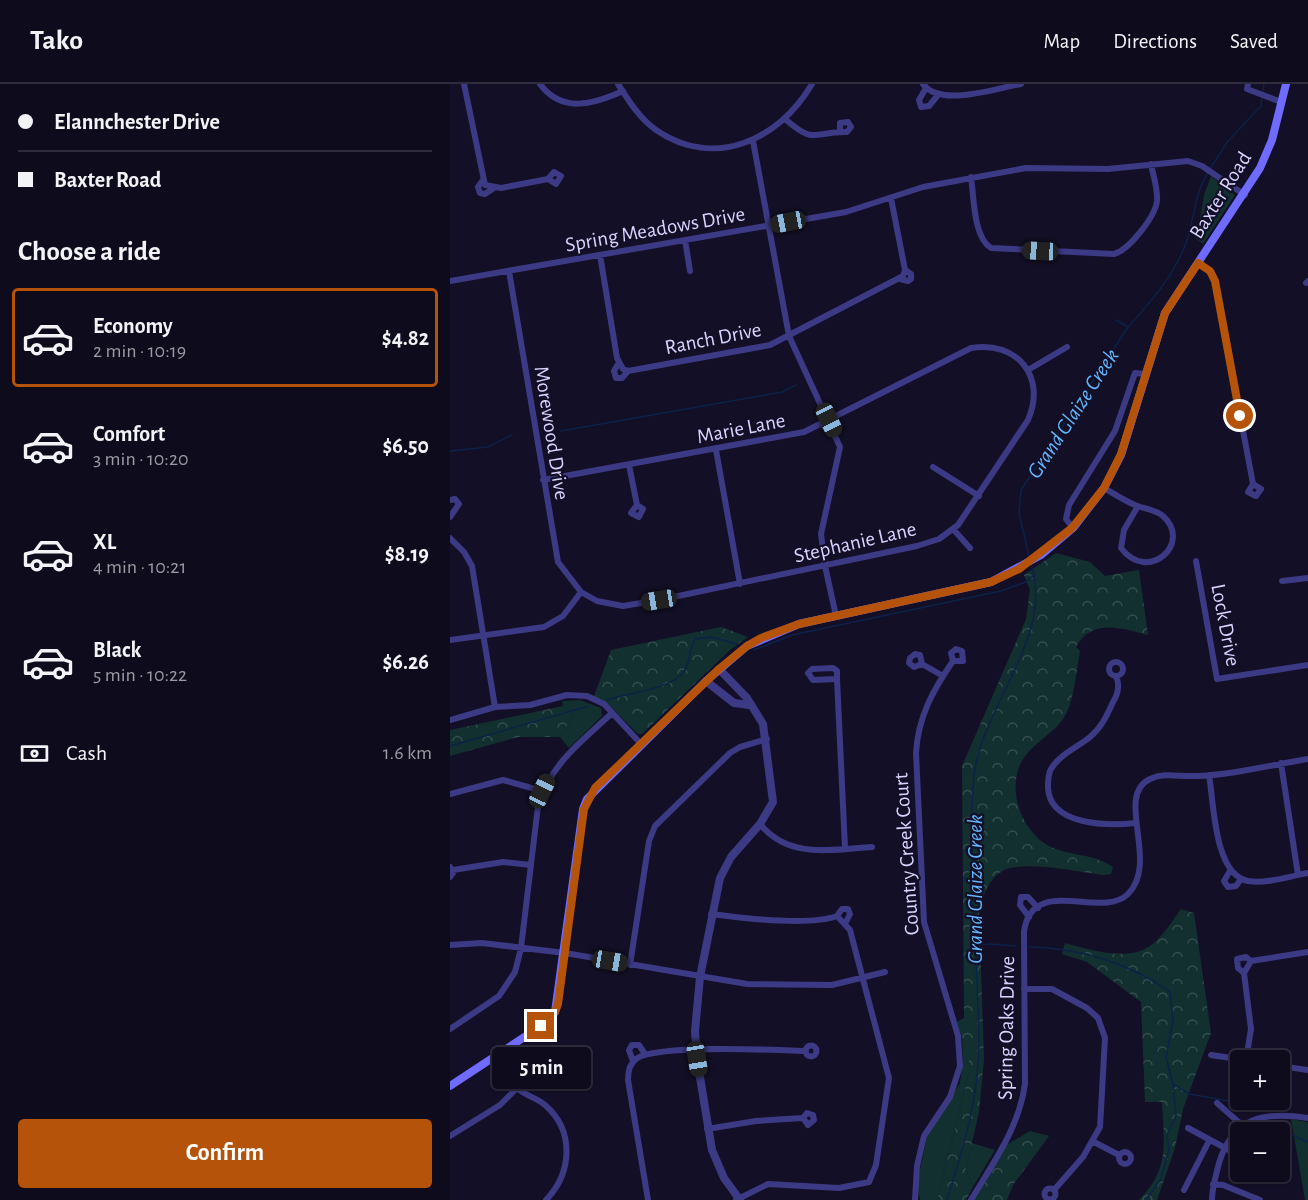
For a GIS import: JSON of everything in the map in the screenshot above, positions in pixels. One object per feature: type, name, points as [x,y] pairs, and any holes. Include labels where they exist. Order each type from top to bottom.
[{"type":"main road","name":"Baxter Road","points":[[450,1086],[496,1058],[541,1026],[555,1012],[584,809],[595,788],[719,669],[747,646],[761,638],[799,624],[991,582],[1019,569],[1041,555],[1072,528],[1104,488],[1121,454],[1165,313],[1245,195],[1260,168],[1286,84]]},
{"type":"street","points":[[464,84],[485,185],[494,188],[548,179]]},
{"type":"street","points":[[540,84],[559,100],[574,105],[592,104],[622,91]]},
{"type":"street","points":[[618,84],[643,119],[655,129],[677,141],[712,148],[753,141],[785,119],[812,84]]},
{"type":"street","points":[[938,95],[929,106],[921,106],[919,100],[925,86],[938,95],[952,97],[1021,84]]},
{"type":"street","points":[[1248,84],[1247,89],[1252,92],[1281,102]]},
{"type":"street","points":[[785,119],[801,133],[810,137],[840,131]]},
{"type":"street","points":[[753,141],[789,336],[838,440],[840,454],[822,523],[825,566],[836,616]]},
{"type":"street","name":"Spring Meadows Drive","points":[[450,281],[846,212],[923,187],[1026,168],[1108,170],[1183,160],[1202,166],[1245,195]]},
{"type":"street","points":[[971,177],[980,233],[984,243],[991,248],[1114,254],[1131,244],[1155,208],[1157,200],[1151,164]]},
{"type":"street","name":"Ranch Drive","points":[[628,371],[760,347],[789,336],[900,279],[905,270],[891,198]]},
{"type":"street","points":[[685,240],[690,271]]},
{"type":"street","points":[[600,255],[618,364],[614,371],[616,378],[622,378],[628,371],[618,364]]},
{"type":"street","points":[[1198,263],[1210,271],[1215,281],[1253,484]]},
{"type":"street","name":"Morewood Drive","points":[[509,271],[558,562],[581,592]]},
{"type":"street","name":"Marie Lane","points":[[543,480],[804,432],[971,348],[989,346],[1005,351],[1018,358],[1028,370]]},
{"type":"street","points":[[1028,370],[1068,347]]},
{"type":"street","name":"Stephanie Lane","points":[[581,592],[604,603],[623,606],[825,566],[917,546],[939,538],[953,529],[979,496],[1033,408],[1034,390],[1028,370]]},
{"type":"street","points":[[1072,528],[1066,519],[1069,505],[1115,431],[1135,373],[1145,374]]},
{"type":"street","points":[[716,450],[740,584]]},
{"type":"street","points":[[629,465],[636,505]]},
{"type":"street","points":[[933,467],[979,496]]},
{"type":"street","points":[[1104,488],[1138,506],[1160,513],[1170,524],[1171,547],[1164,557],[1156,561],[1141,562],[1127,556],[1121,548],[1124,530],[1138,506]]},
{"type":"street","points":[[450,501],[457,500],[459,506],[450,517]]},
{"type":"street","points":[[953,529],[970,548]]},
{"type":"street","points":[[450,538],[464,552],[472,566],[495,707]]},
{"type":"street","name":"Lock Drive","points":[[1196,561],[1217,679],[1308,665]]},
{"type":"street","points":[[1281,581],[1308,578]]},
{"type":"street","points":[[450,640],[550,625],[563,616],[581,592]]},
{"type":"street","name":"Country Creek Court","points":[[915,1200],[917,1166],[924,1136],[950,1097],[960,1066],[958,1036],[924,922],[916,753],[918,727],[924,709],[953,661]]},
{"type":"street","points":[[922,664],[943,676]]},
{"type":"street","points":[[711,914],[754,919],[841,919],[863,978],[889,1078],[872,1179],[865,1183],[839,1188],[768,1184],[738,1199],[723,1178],[712,1150],[696,1050],[700,977],[711,914],[720,878],[731,857],[760,824],[773,802],[767,739],[760,717],[749,705],[747,698],[719,669]]},
{"type":"street","points":[[1116,676],[1118,686],[1108,716],[1090,737],[1055,764],[1049,776],[1048,790],[1053,804],[1061,813],[1069,817],[1116,825],[1136,823]]},
{"type":"street","points":[[837,679],[845,848]]},
{"type":"street","points":[[706,681],[734,703],[749,705]]},
{"type":"street","points":[[450,720],[495,707],[530,705],[567,695],[593,697],[604,704],[641,744]]},
{"type":"street","points":[[450,1029],[500,996],[515,972],[521,948],[538,806],[542,791],[553,770],[612,713]]},
{"type":"street","points":[[630,965],[649,841],[655,826],[730,753],[740,747],[767,739]]},
{"type":"street","name":"Spring Oaks Drive","points":[[971,1200],[1008,1138],[1022,1104],[1025,1084],[1024,932],[1029,917],[1020,905],[1021,897],[1028,897],[1038,908],[1053,900],[1106,903],[1128,894],[1142,870],[1136,823],[1137,797],[1148,780],[1163,775],[1209,775],[1308,759]]},
{"type":"street","points":[[1281,763],[1299,875]]},
{"type":"street","points":[[1209,775],[1222,857],[1230,871],[1241,879],[1253,881],[1308,873]]},
{"type":"street","points":[[450,794],[503,780],[542,791]]},
{"type":"street","points":[[760,824],[776,841],[789,847],[872,847]]},
{"type":"street","points":[[451,871],[503,862],[531,865]]},
{"type":"street","points":[[1230,871],[1225,878],[1226,885],[1236,886],[1241,879]]},
{"type":"street","points":[[1029,917],[1038,908]]},
{"type":"street","points":[[450,945],[482,943],[565,953],[747,984],[822,986],[885,972]]},
{"type":"street","points":[[1244,973],[1238,968],[1238,959],[1246,957],[1251,961],[1308,952]]},
{"type":"street","points":[[1247,1050],[1251,1029],[1244,973],[1251,961]]},
{"type":"street","points":[[1024,989],[1052,989],[1087,1008],[1102,1024],[1105,1038],[1103,1112],[1094,1142],[1054,1190]]},
{"type":"street","points":[[645,1054],[639,1046],[632,1045],[629,1050],[633,1061],[628,1080],[648,1200]]},
{"type":"street","points":[[633,1061],[645,1054],[696,1050],[806,1051]]},
{"type":"street","points":[[1211,1055],[1230,1058]]},
{"type":"street","points":[[496,1058],[518,1088],[547,1107],[562,1127],[567,1152],[564,1173],[546,1200]]},
{"type":"street","points":[[1290,1067],[1308,1070]]},
{"type":"street","points":[[450,1136],[500,1105],[518,1088]]},
{"type":"street","points":[[1217,1104],[1238,1122]]},
{"type":"street","points":[[1252,1122],[1268,1115],[1308,1118]]},
{"type":"street","points":[[707,1129],[756,1121],[803,1118]]},
{"type":"street","points":[[1188,1128],[1230,1151]]},
{"type":"street","points":[[1184,1190],[1209,1141]]},
{"type":"street","points":[[1212,1200],[1223,1148],[1230,1141]]},
{"type":"street","points":[[1094,1142],[1119,1155]]},
{"type":"street","points":[[1214,1184],[1223,1185],[1260,1200]]},
{"type":"green space","points":[[1211,176],[1235,195],[1203,244],[1196,239],[1204,195]]},
{"type":"green space","points":[[1056,553],[1090,562],[1105,576],[1139,570],[1148,635],[1108,628],[1090,632],[1082,638],[1076,647],[1080,651],[1069,708],[1057,726],[1022,761],[1016,783],[1018,806],[1028,827],[1044,843],[1061,851],[1105,862],[1113,867],[1111,874],[1103,875],[1035,866],[1010,868],[997,875],[987,888],[979,907],[984,1060],[979,1112],[966,1169],[973,1187],[966,1200],[937,1200],[969,1072],[969,1044],[962,1039],[957,1022],[964,1018],[962,766],[1026,619],[1030,590],[1024,575]]},
{"type":"green space","points":[[721,627],[748,637],[730,650],[642,734],[638,734],[612,708],[594,696],[611,650]]},
{"type":"green space","points":[[580,700],[601,708],[602,716],[569,748],[560,737],[574,715],[563,706],[562,701]]},
{"type":"green space","points":[[563,706],[574,715],[560,737],[518,737],[450,756],[450,730]]},
{"type":"green space","points":[[1181,909],[1194,913],[1211,1033],[1183,1109],[1175,1148],[1157,1200],[1139,1200],[1156,1177],[1164,1143],[1162,1102],[1145,1102],[1141,1002],[1087,962],[1062,954],[1065,943],[1123,954],[1146,949],[1162,935]]},
{"type":"green space","points":[[962,1039],[970,1044],[969,1072],[937,1200],[920,1200],[917,1184],[927,1137],[960,1083],[963,1059]]},
{"type":"green space","points":[[1291,1119],[1308,1122],[1308,1200],[1305,1200]]},
{"type":"green space","points":[[1030,1131],[1049,1136],[1013,1185],[1007,1200],[973,1200],[1006,1145]]},
{"type":"green space","points":[[972,1143],[995,1150],[973,1187],[966,1169]]},
{"type":"waterway","name":"Grand Glaize Creek","points":[[1263,91],[1264,84]]},
{"type":"waterway","name":"Grand Glaize Creek","points":[[1210,169],[1228,141],[1261,106],[1262,96]]},
{"type":"waterway","name":"Grand Glaize Creek","points":[[1029,556],[1019,513],[1021,490],[1128,327],[1169,277],[1186,243],[1197,197],[1208,173]]},
{"type":"waterway","points":[[1116,320],[1128,327]]},
{"type":"waterway","points":[[561,431],[782,392],[796,385]]},
{"type":"waterway","points":[[450,451],[488,447],[512,435]]},
{"type":"waterway","name":"Grand Glaize Creek","points":[[947,1200],[969,1122],[978,1062],[972,866],[972,805],[975,769],[992,718],[1016,668],[1034,617],[1036,591],[1031,564]]},
{"type":"waterway","points":[[754,650],[792,635],[1001,591],[1026,582],[1035,574]]},
{"type":"waterway","points":[[607,700],[649,690],[680,676],[687,666],[695,639],[711,637],[737,644]]},
{"type":"waterway","points":[[450,746],[589,706]]},
{"type":"waterway","points":[[974,946],[990,944],[1016,946]]},
{"type":"waterway","points":[[1030,947],[1067,950],[1103,959],[1138,973],[1170,992],[1173,1021],[1166,1057],[1173,1084],[1189,1094],[1230,1101]]},
{"type":"waterway","points":[[1146,1200],[1161,1179],[1169,1150],[1167,1135],[1176,1116],[1173,1084]]},
{"type":"waterway","points":[[1277,1121],[1282,1130],[1308,1142]]},
{"type":"route","points":[[541,1026],[549,1020],[558,1004],[584,809],[587,799],[595,788],[732,657],[761,638],[799,624],[991,582],[1019,569],[1041,555],[1072,528],[1104,488],[1111,475],[1121,454],[1156,335],[1165,313],[1198,263],[1210,271],[1215,281],[1240,416]]}]
